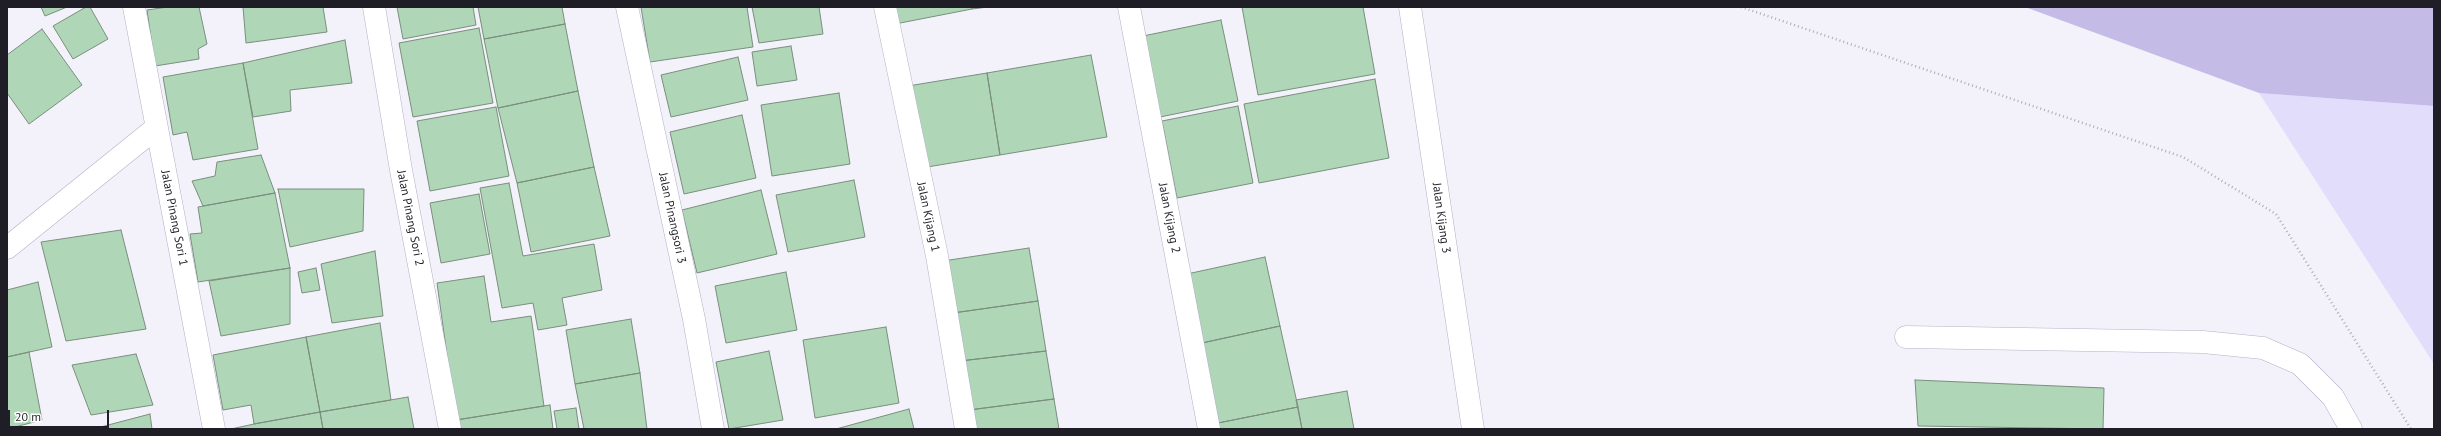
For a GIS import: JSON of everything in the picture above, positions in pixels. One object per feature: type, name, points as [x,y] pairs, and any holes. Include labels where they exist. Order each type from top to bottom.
[{"type":"street","name":"Jalan Pinang Sori 1","points":[[134,7],[214,429]]},
{"type":"street","name":"Jalan Pinang Sori 2","points":[[374,7],[401,170],[450,429]]},
{"type":"street","name":"Jalan Pinangsori 3","points":[[628,7],[694,319],[713,429]]},
{"type":"street","name":"Jalan Kijang 1","points":[[885,7],[936,256],[966,429]]},
{"type":"street","name":"Jalan Kijang 2","points":[[1129,7],[1209,429]]},
{"type":"street","name":"Jalan Kijang 3","points":[[1410,7],[1472,429]]},
{"type":"street","points":[[7,248],[156,128]]},
{"type":"street","points":[[1906,337],[2203,342],[2263,348],[2300,364],[2333,397],[2351,429]]},
{"type":"path","points":[[1741,7],[2182,156],[2276,214],[2410,429]]},
{"type":"shaded area","points":[[2025,7],[2434,7],[2434,106],[2259,93]]},
{"type":"shaded area","points":[[2259,93],[2434,106],[2434,364]]},
{"type":"building","points":[[41,7],[67,7],[45,16]]},
{"type":"building","points":[[86,7],[90,7],[108,39],[73,59],[53,26]]},
{"type":"building","points":[[168,7],[199,7],[207,44],[198,49],[199,59],[155,66],[147,10]]},
{"type":"building","points":[[243,7],[323,7],[327,32],[246,43]]},
{"type":"building","points":[[397,7],[473,7],[476,25],[403,39]]},
{"type":"building","points":[[478,7],[562,7],[565,24],[484,39]]},
{"type":"building","points":[[641,7],[747,7],[753,47],[650,62]]},
{"type":"building","points":[[752,7],[819,7],[823,34],[759,43]]},
{"type":"building","points":[[891,7],[972,7],[972,9],[895,24]]},
{"type":"building","points":[[972,7],[988,7],[972,9]]},
{"type":"building","points":[[1242,7],[1363,7],[1375,74],[1258,95]]},
{"type":"building","points":[[1221,20],[1238,101],[1160,117],[1143,36]]},
{"type":"building","points":[[565,24],[578,91],[498,108],[484,39]]},
{"type":"building","points":[[479,28],[493,103],[413,117],[399,43]]},
{"type":"building","points":[[42,29],[82,85],[29,124],[7,93],[7,55]]},
{"type":"building","points":[[345,40],[352,83],[290,90],[291,111],[253,117],[243,63]]},
{"type":"building","points":[[791,46],[797,80],[757,86],[752,52]]},
{"type":"building","points":[[1091,55],[1107,137],[1000,155],[987,73]]},
{"type":"building","points":[[738,57],[748,100],[671,117],[661,75]]},
{"type":"building","points":[[243,63],[258,149],[193,160],[187,132],[173,135],[163,77]]},
{"type":"building","points":[[987,73],[1000,155],[921,168],[908,86]]},
{"type":"building","points":[[1375,79],[1389,158],[1259,183],[1244,104]]},
{"type":"building","points":[[578,91],[594,167],[517,183],[498,108]]},
{"type":"building","points":[[839,93],[850,164],[772,176],[761,105]]},
{"type":"building","points":[[1238,106],[1253,183],[1177,198],[1162,121]]},
{"type":"building","points":[[496,107],[509,176],[430,191],[417,121]]},
{"type":"building","points":[[742,115],[756,178],[684,194],[670,132]]},
{"type":"building","points":[[261,155],[275,193],[203,206],[192,181],[215,176],[217,162]]},
{"type":"building","points":[[594,167],[610,236],[531,252],[517,183]]},
{"type":"building","points":[[854,180],[865,237],[788,252],[776,195]]},
{"type":"building","points":[[509,183],[523,256],[594,244],[602,290],[562,298],[567,325],[538,330],[533,303],[502,308],[480,188]]},
{"type":"building","points":[[278,189],[364,189],[363,231],[290,247]]},
{"type":"building","points":[[761,190],[777,254],[697,273],[682,210]]},
{"type":"building","points":[[275,193],[290,268],[198,282],[190,234],[202,233],[198,207]]},
{"type":"building","points":[[479,194],[490,254],[441,263],[430,203]]},
{"type":"building","points":[[121,230],[146,329],[66,341],[41,242]]},
{"type":"building","points":[[1029,248],[1038,301],[953,313],[943,261]]},
{"type":"building","points":[[375,251],[383,316],[332,323],[321,264]]},
{"type":"building","points":[[1265,257],[1280,326],[1202,343],[1187,274]]},
{"type":"building","points":[[290,268],[290,324],[221,336],[209,281]]},
{"type":"building","points":[[316,268],[320,290],[302,293],[298,272]]},
{"type":"building","points":[[786,272],[797,330],[726,343],[715,286]]},
{"type":"building","points":[[484,276],[491,322],[531,316],[544,406],[456,420],[437,283]]},
{"type":"building","points":[[38,282],[52,347],[7,357],[7,290]]},
{"type":"building","points":[[1038,301],[1046,351],[960,361],[953,313]]},
{"type":"building","points":[[631,319],[640,373],[575,384],[566,330]]},
{"type":"building","points":[[380,323],[391,400],[320,412],[306,337]]},
{"type":"building","points":[[1280,326],[1298,407],[1218,423],[1202,343]]},
{"type":"building","points":[[886,327],[899,403],[815,418],[803,340]]},
{"type":"building","points":[[306,337],[320,412],[254,424],[251,405],[223,410],[213,355]]},
{"type":"building","points":[[769,351],[783,420],[729,429],[716,362]]},
{"type":"building","points":[[1046,351],[1054,399],[969,410],[960,361]]},
{"type":"building","points":[[29,352],[42,420],[7,429],[7,357]]},
{"type":"building","points":[[136,354],[153,405],[91,415],[72,365]]},
{"type":"building","points":[[640,373],[647,429],[584,429],[575,384]]},
{"type":"building","points":[[1915,380],[2104,388],[2103,429],[1918,426]]},
{"type":"building","points":[[1347,391],[1354,429],[1302,429],[1296,400]]},
{"type":"building","points":[[408,397],[414,429],[323,429],[320,412]]},
{"type":"building","points":[[1054,399],[1059,429],[973,429],[969,410]]},
{"type":"building","points":[[550,405],[553,429],[457,429],[456,420]]},
{"type":"building","points":[[1298,407],[1302,429],[1219,429],[1218,423]]},
{"type":"building","points":[[576,408],[579,429],[557,429],[554,411]]},
{"type":"building","points":[[909,409],[914,429],[836,429]]},
{"type":"building","points":[[320,412],[323,429],[231,429],[254,424]]},
{"type":"building","points":[[150,414],[152,429],[93,429]]}]
